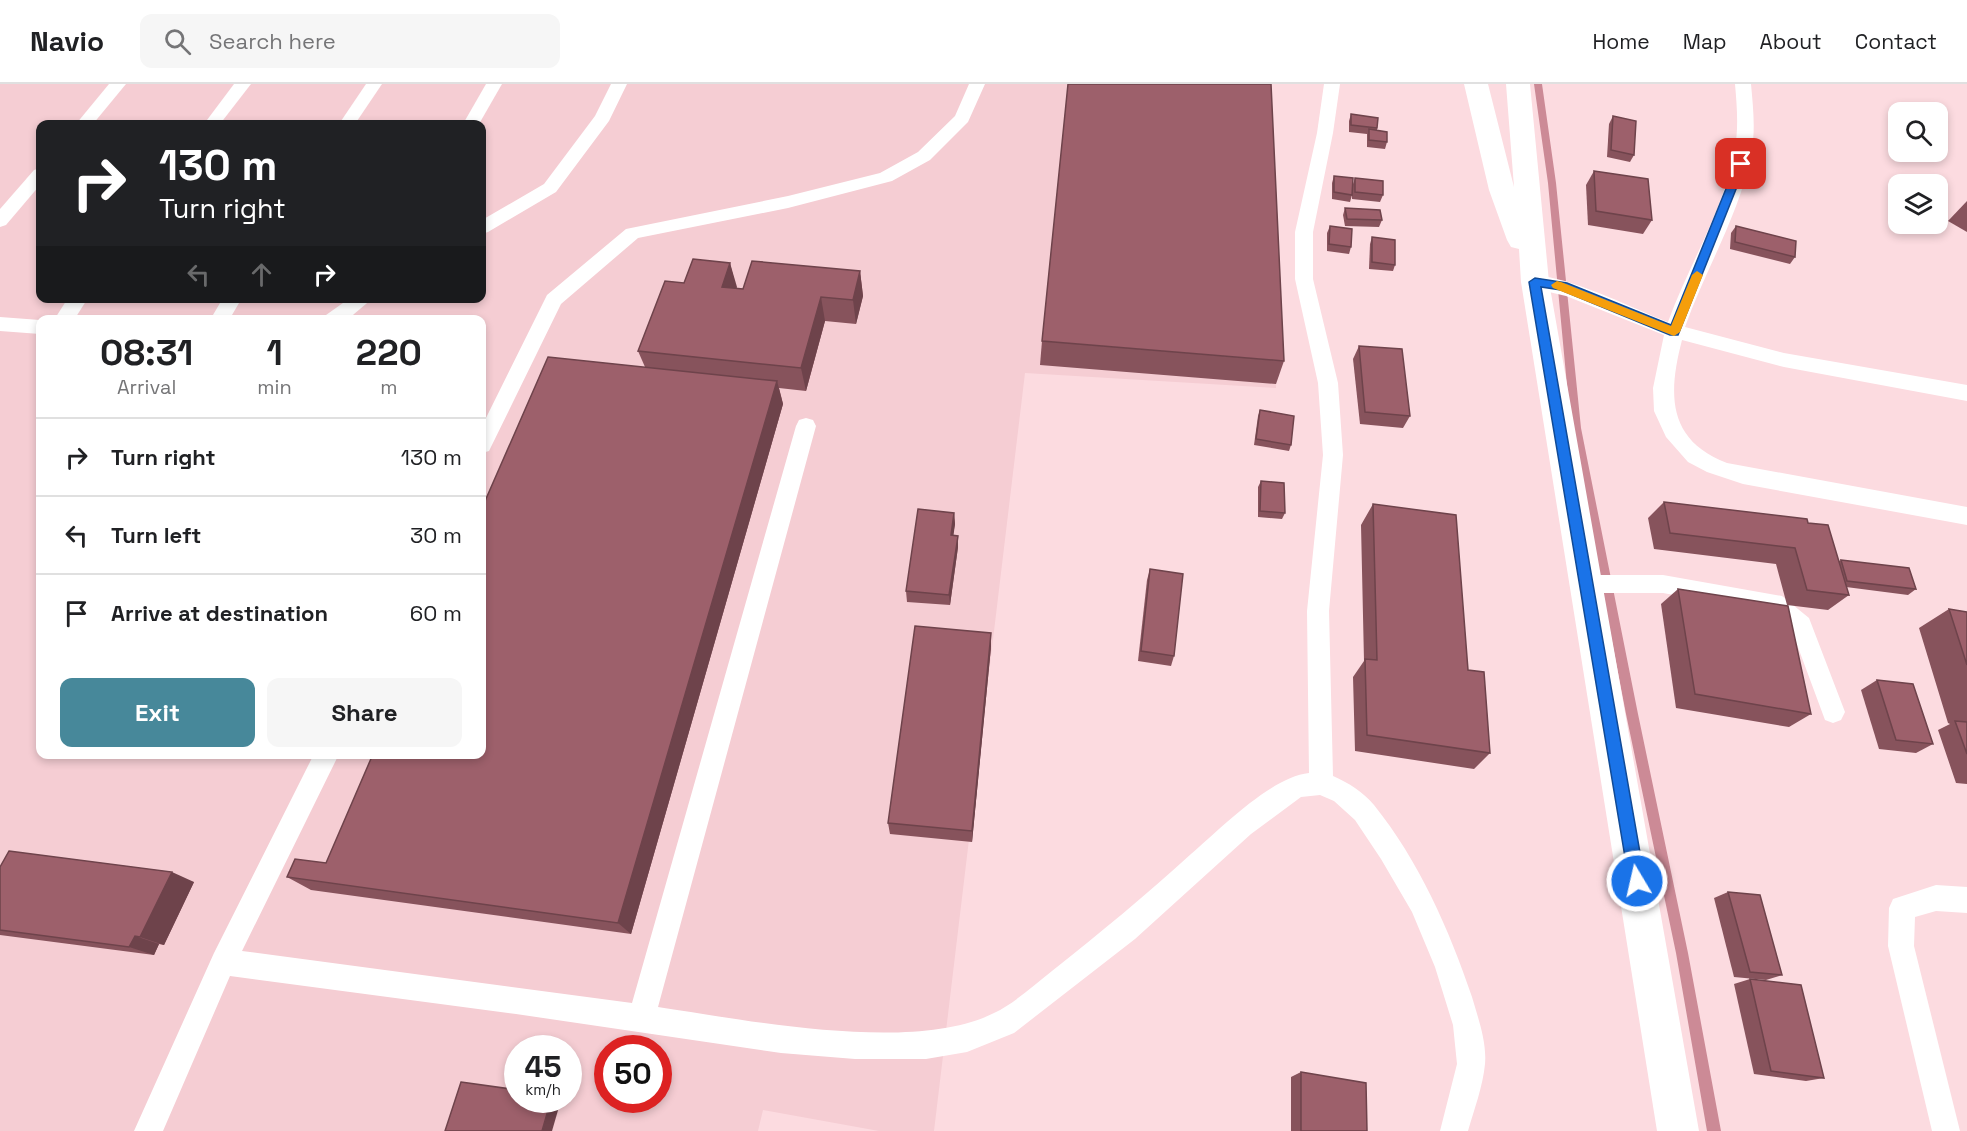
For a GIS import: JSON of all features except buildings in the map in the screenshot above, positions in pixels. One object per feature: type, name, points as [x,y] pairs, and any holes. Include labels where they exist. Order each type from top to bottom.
[{"type":"main road","points":[[1476,84],[1502,190],[1535,282]]},
{"type":"main road","points":[[1518,84],[1535,282],[1678,1131]]},
{"type":"lane","points":[[87,120],[118,84]]},
{"type":"lane","points":[[215,120],[243,84]]},
{"type":"lane","points":[[350,120],[374,84]]},
{"type":"lane","points":[[473,120],[494,84]]},
{"type":"lane","points":[[486,226],[550,188],[603,117],[619,84]]},
{"type":"lane","points":[[486,437],[554,300],[632,233],[788,202],[886,177],[924,156],[962,118],[977,84]]},
{"type":"lane","points":[[1321,783],[1318,611],[1333,455],[1328,383],[1304,279],[1304,232],[1325,133],[1332,84]]},
{"type":"lane","points":[[1743,84],[1746,118],[1741,164],[1674,332],[1662,389],[1669,426],[1681,445],[1705,462],[1733,473],[1864,500],[1967,516]]},
{"type":"lane","points":[[0,221],[36,179]]},
{"type":"lane","points":[[1535,282],[1563,286],[1674,332],[1766,358],[1967,393]]},
{"type":"lane","points":[[340,315],[357,303]]},
{"type":"lane","points":[[0,324],[36,327]]},
{"type":"lane","points":[[641,1019],[806,426]]},
{"type":"lane","points":[[1587,584],[1664,584],[1774,603],[1801,625],[1833,712]]},
{"type":"lane","points":[[148,1131],[223,962],[324,759]]},
{"type":"lane","points":[[223,962],[516,1000],[781,1039],[855,1045],[926,1045],[966,1038],[1004,1023],[1126,930],[1242,825],[1296,786],[1321,783],[1344,793],[1365,812],[1421,903],[1448,966],[1467,1025],[1471,1064],[1454,1131]]},
{"type":"lane","points":[[1946,1131],[1901,946],[1902,908],[1936,898],[1967,900]]},
{"type":"shaded area","points":[[0,84],[1267,84],[1276,388],[1025,373],[934,1131],[879,1131],[763,1110],[758,1131],[0,1131]]},
{"type":"waterway","points":[[1538,84],[1552,183],[1576,428],[1682,953],[1714,1131]]},
{"type":"slow traffic","points":[[1557,285],[1674,332],[1697,275]]},
{"type":"route","points":[[1637,881],[1535,282],[1563,286],[1674,332],[1741,164]]}]
